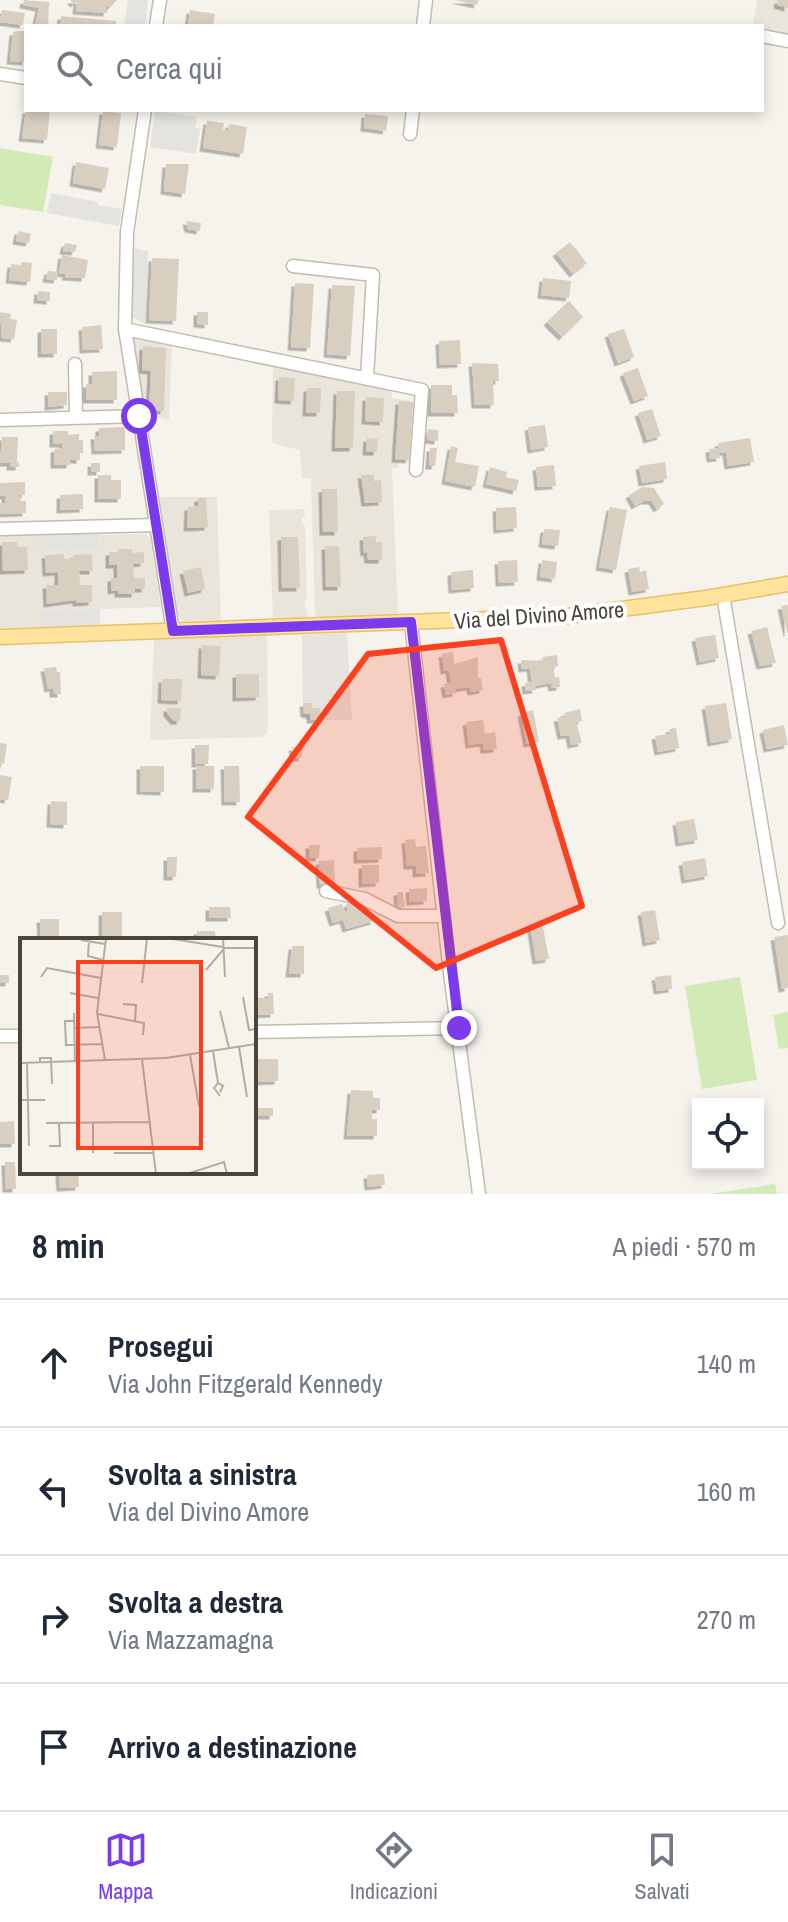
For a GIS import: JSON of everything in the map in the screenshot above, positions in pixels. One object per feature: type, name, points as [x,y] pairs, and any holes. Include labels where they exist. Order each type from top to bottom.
[{"type":"main road","name":"Via del Divino Amore","points":[[0,637],[568,616],[788,584]]},
{"type":"street","points":[[156,24],[160,0]]},
{"type":"street","points":[[423,24],[426,0]]},
{"type":"street","points":[[764,36],[788,41]]},
{"type":"street","points":[[0,74],[24,78]]},
{"type":"street","points":[[145,112],[127,232],[125,329],[173,631]]},
{"type":"street","points":[[410,134],[413,112]]},
{"type":"street","points":[[293,266],[373,275],[367,378]]},
{"type":"street","points":[[125,329],[422,390],[416,470]]},
{"type":"street","points":[[75,364],[76,418]]},
{"type":"street","points":[[0,420],[139,416]]},
{"type":"street","points":[[0,529],[156,525]]},
{"type":"street","points":[[723,595],[778,923]]},
{"type":"street","points":[[411,622],[479,1194]]},
{"type":"street","points":[[326,891],[360,898],[398,916],[444,916]]},
{"type":"street","points":[[256,1032],[459,1028]]},
{"type":"highlighted area","points":[[501,640],[582,906],[436,968],[248,817],[368,654]]},
{"type":"shaded area","points":[[128,0],[148,0],[145,24],[124,24]]},
{"type":"shaded area","points":[[757,0],[788,0],[788,37],[764,32],[764,24],[753,24]]},
{"type":"shaded area","points":[[155,112],[197,117],[195,128],[200,129],[196,154],[150,147]]},
{"type":"shaded area","points":[[51,193],[122,209],[119,226],[47,213]]},
{"type":"shaded area","points":[[132,248],[148,251],[145,324],[130,315]]},
{"type":"shaded area","points":[[136,336],[172,343],[169,420],[145,415],[132,340]]},
{"type":"shaded area","points":[[273,362],[392,391],[392,398],[416,402],[412,463],[399,462],[398,469],[392,468],[398,615],[317,617],[315,613],[311,479],[302,478],[300,450],[272,443]]},
{"type":"shaded area","points":[[158,497],[217,497],[221,620],[181,621],[176,612]]},
{"type":"shaded area","points":[[304,509],[302,524],[305,526],[307,599],[304,602],[308,616],[273,618],[269,510]]},
{"type":"shaded area","points":[[99,521],[100,549],[38,551],[37,523]]},
{"type":"shaded area","points":[[38,532],[39,551],[100,549],[100,535],[146,534],[150,538],[161,607],[40,611],[40,627],[0,628],[0,533]]},
{"type":"shaded area","points":[[100,609],[100,625],[40,627],[40,611]]},
{"type":"shaded area","points":[[347,633],[352,720],[303,720],[302,635]]},
{"type":"shaded area","points":[[267,634],[268,731],[262,737],[150,740],[154,639]]},
{"type":"green space","points":[[0,148],[53,157],[43,212],[0,205]]},
{"type":"green space","points":[[740,977],[757,1080],[702,1089],[685,986]]},
{"type":"green space","points":[[788,1012],[788,1048],[779,1049],[773,1015]]},
{"type":"green space","points":[[775,1184],[777,1194],[710,1194]]},
{"type":"building","points":[[24,0],[49,2],[48,24],[35,24],[39,8],[23,5]]},
{"type":"building","points":[[70,0],[117,0],[110,7],[107,5],[107,13],[76,11],[77,1],[74,4]]},
{"type":"building","points":[[455,0],[478,0],[477,5]]},
{"type":"building","points":[[778,0],[788,0],[788,8],[777,5]]},
{"type":"building","points":[[2,10],[25,13],[23,25],[0,22]]},
{"type":"building","points":[[190,10],[215,14],[213,24],[188,24]]},
{"type":"building","points":[[61,16],[116,21],[116,24],[60,24]]},
{"type":"building","points":[[24,31],[24,62],[10,61],[13,32]]},
{"type":"building","points":[[26,112],[50,112],[47,140],[22,138]]},
{"type":"building","points":[[103,112],[121,113],[117,147],[99,145]]},
{"type":"building","points":[[365,114],[388,116],[386,131],[364,128]]},
{"type":"building","points":[[207,121],[224,123],[223,130],[228,130],[229,124],[247,127],[243,154],[203,148]]},
{"type":"building","points":[[76,162],[109,168],[105,189],[73,183]]},
{"type":"building","points":[[166,164],[189,164],[185,194],[164,191]]},
{"type":"building","points":[[186,221],[201,223],[200,231],[188,229]]},
{"type":"building","points":[[18,231],[31,234],[29,243],[16,241]]},
{"type":"building","points":[[570,242],[587,263],[573,274],[556,253]]},
{"type":"building","points":[[65,243],[77,245],[75,252],[63,251]]},
{"type":"building","points":[[62,255],[88,260],[85,278],[65,277],[66,274],[59,273]]},
{"type":"building","points":[[152,258],[179,259],[176,321],[149,320]]},
{"type":"building","points":[[22,262],[32,263],[30,282],[9,280],[11,264],[21,265]]},
{"type":"building","points":[[48,271],[58,272],[57,280],[46,279]]},
{"type":"building","points":[[543,278],[571,281],[569,298],[541,295]]},
{"type":"building","points":[[295,283],[314,284],[310,348],[291,347]]},
{"type":"building","points":[[332,285],[355,286],[350,356],[327,354]]},
{"type":"building","points":[[38,291],[50,292],[50,301],[37,300]]},
{"type":"building","points":[[569,301],[583,317],[562,337],[547,322]]},
{"type":"building","points":[[0,312],[11,314],[10,319],[17,320],[14,339],[2,338]]},
{"type":"building","points":[[197,312],[208,312],[208,325],[197,324]]},
{"type":"building","points":[[101,325],[103,349],[83,350],[82,327]]},
{"type":"building","points":[[41,329],[57,329],[57,354],[41,354]]},
{"type":"building","points":[[624,329],[634,357],[618,363],[608,334]]},
{"type":"building","points":[[460,340],[461,364],[440,365],[439,341]]},
{"type":"building","points":[[143,346],[166,348],[164,411],[149,410],[151,371],[142,370]]},
{"type":"building","points":[[472,363],[498,364],[499,381],[493,381],[494,405],[475,405]]},
{"type":"building","points":[[638,368],[648,396],[634,401],[623,373]]},
{"type":"building","points":[[117,371],[117,400],[86,400],[86,384],[92,384],[92,372]]},
{"type":"building","points":[[279,377],[295,378],[294,401],[278,400]]},
{"type":"building","points":[[431,385],[452,385],[452,395],[457,395],[458,413],[431,413]]},
{"type":"building","points":[[307,388],[321,388],[320,413],[306,413]]},
{"type":"building","points":[[337,391],[355,391],[353,448],[335,448]]},
{"type":"building","points":[[48,392],[67,392],[67,405],[48,407]]},
{"type":"building","points":[[366,397],[384,398],[383,422],[365,421]]},
{"type":"building","points":[[399,401],[413,402],[409,460],[395,459]]},
{"type":"building","points":[[652,409],[661,436],[647,440],[638,413]]},
{"type":"building","points":[[545,425],[548,447],[531,450],[528,427]]},
{"type":"building","points":[[125,427],[125,450],[95,451],[94,436],[99,436],[99,428]]},
{"type":"building","points":[[428,429],[438,430],[438,441],[427,440]]},
{"type":"building","points":[[53,431],[79,434],[79,440],[83,440],[80,460],[70,460],[70,465],[54,465],[54,449],[63,448],[62,444],[53,444]]},
{"type":"building","points":[[2,437],[18,437],[19,467],[0,463]]},
{"type":"building","points":[[367,438],[378,439],[377,452],[366,452]]},
{"type":"building","points":[[750,438],[754,462],[728,466],[726,452],[719,453],[720,458],[710,459],[709,449],[719,448],[718,443]]},
{"type":"building","points":[[451,446],[458,448],[455,462],[479,466],[475,487],[445,481]]},
{"type":"building","points":[[430,448],[437,448],[435,466],[429,466]]},
{"type":"building","points":[[665,462],[667,479],[642,483],[639,466]]},
{"type":"building","points":[[91,463],[100,463],[100,472],[91,472]]},
{"type":"building","points":[[554,465],[556,486],[538,487],[536,467]]},
{"type":"building","points":[[490,467],[507,472],[506,477],[519,480],[516,491],[486,484]]},
{"type":"building","points":[[98,475],[111,475],[111,480],[121,480],[121,499],[98,499]]},
{"type":"building","points":[[361,475],[374,475],[374,481],[381,480],[382,502],[365,503]]},
{"type":"building","points":[[25,482],[25,495],[20,495],[20,501],[26,501],[26,513],[0,514],[0,503],[5,503],[5,496],[0,496],[0,483]]},
{"type":"building","points":[[643,487],[654,488],[664,504],[657,509],[652,501],[635,506],[629,495]]},
{"type":"building","points":[[322,489],[337,489],[338,532],[323,532]]},
{"type":"building","points":[[83,494],[83,509],[60,510],[60,495]]},
{"type":"building","points":[[198,498],[206,498],[208,527],[187,528],[188,507],[198,506]]},
{"type":"building","points":[[516,507],[517,528],[497,530],[496,508]]},
{"type":"building","points":[[610,507],[627,510],[616,570],[599,567]]},
{"type":"building","points":[[544,529],[560,530],[558,546],[542,544]]},
{"type":"building","points":[[376,536],[376,542],[382,542],[382,560],[368,560],[367,552],[364,553],[363,537]]},
{"type":"building","points":[[281,537],[298,537],[300,588],[282,588]]},
{"type":"building","points":[[2,542],[17,542],[18,547],[27,547],[28,570],[3,571]]},
{"type":"building","points":[[325,546],[339,546],[341,587],[326,587]]},
{"type":"building","points":[[118,549],[144,552],[144,563],[133,564],[134,578],[145,578],[145,589],[135,589],[135,594],[111,591],[111,578],[117,578],[117,565],[109,565],[109,552],[118,552]]},
{"type":"building","points":[[64,554],[64,559],[73,559],[73,555],[92,554],[93,571],[79,571],[80,585],[92,585],[92,602],[76,603],[76,600],[47,604],[46,585],[58,585],[58,572],[46,573],[45,555]]},
{"type":"building","points":[[517,560],[518,582],[499,583],[498,561]]},
{"type":"building","points":[[542,560],[557,562],[555,579],[540,577]]},
{"type":"building","points":[[201,567],[205,589],[188,593],[183,571]]},
{"type":"building","points":[[639,567],[640,572],[646,570],[649,589],[632,592],[628,569]]},
{"type":"building","points":[[473,570],[474,588],[452,590],[451,572]]},
{"type":"building","points":[[788,605],[788,633],[787,633],[781,606]]},
{"type":"building","points":[[767,627],[776,663],[760,666],[751,631]]},
{"type":"building","points":[[715,635],[719,658],[700,662],[695,638]]},
{"type":"building","points":[[202,645],[221,646],[219,676],[201,675]]},
{"type":"building","points":[[453,652],[454,664],[478,657],[478,678],[481,678],[483,690],[471,692],[470,687],[456,689],[456,693],[446,695],[444,684],[451,683],[449,670],[444,671],[442,654]]},
{"type":"building","points":[[557,655],[558,666],[553,667],[560,687],[552,688],[551,683],[526,691],[525,683],[532,682],[530,668],[522,669],[521,660],[544,661],[542,657]]},
{"type":"building","points":[[56,667],[60,672],[61,694],[53,694],[53,688],[48,689],[44,668]]},
{"type":"building","points":[[236,674],[259,674],[259,697],[236,698]]},
{"type":"building","points":[[162,679],[182,679],[181,701],[161,700]]},
{"type":"building","points":[[303,703],[312,703],[312,708],[320,708],[320,720],[310,720],[310,714],[304,714]]},
{"type":"building","points":[[726,703],[732,739],[711,743],[705,706]]},
{"type":"building","points":[[167,708],[181,708],[180,721],[174,721]]},
{"type":"building","points":[[580,709],[582,721],[576,722],[582,743],[571,745],[569,735],[561,736],[557,718]]},
{"type":"building","points":[[533,710],[539,742],[527,744],[521,713]]},
{"type":"building","points":[[483,720],[485,734],[495,732],[497,749],[484,750],[483,743],[469,745],[466,722]]},
{"type":"building","points":[[784,725],[788,745],[767,749],[763,730]]},
{"type":"building","points":[[676,728],[679,748],[658,752],[655,736],[670,734],[669,729]]},
{"type":"building","points":[[0,743],[7,744],[4,764],[0,763]]},
{"type":"building","points":[[195,745],[209,745],[208,764],[195,764]]},
{"type":"building","points":[[292,747],[303,747],[302,758],[294,758]]},
{"type":"building","points":[[140,766],[164,766],[164,792],[140,791]]},
{"type":"building","points":[[196,766],[214,766],[214,789],[196,789]]},
{"type":"building","points":[[224,766],[239,766],[240,802],[225,802]]},
{"type":"building","points":[[0,775],[12,777],[8,800],[0,799]]},
{"type":"building","points":[[51,801],[67,802],[67,825],[50,824]]},
{"type":"building","points":[[694,819],[698,840],[679,843],[676,822]]},
{"type":"building","points":[[415,839],[416,847],[426,846],[429,873],[416,874],[416,866],[407,866],[405,840]]},
{"type":"building","points":[[309,845],[320,845],[319,858],[309,858]]},
{"type":"building","points":[[382,847],[382,859],[357,860],[357,848]]},
{"type":"building","points":[[167,857],[177,857],[176,877],[167,877]]},
{"type":"building","points":[[705,858],[708,876],[685,880],[682,862]]},
{"type":"building","points":[[334,860],[335,884],[320,885],[319,861]]},
{"type":"building","points":[[362,865],[379,865],[379,883],[362,884]]},
{"type":"building","points":[[427,888],[427,901],[410,902],[409,889]]},
{"type":"building","points":[[397,892],[403,892],[405,907],[398,908]]},
{"type":"building","points":[[356,901],[358,905],[369,907],[374,921],[346,929],[343,920],[333,923],[328,908],[342,904],[345,912],[348,911],[346,904]]},
{"type":"building","points":[[209,907],[230,907],[231,918],[209,918]]},
{"type":"building","points":[[655,910],[660,940],[646,943],[641,912]]},
{"type":"building","points":[[102,912],[122,912],[122,938],[102,938]]},
{"type":"building","points":[[40,919],[59,919],[59,938],[41,938]]},
{"type":"building","points":[[542,922],[549,959],[536,961],[530,924]]},
{"type":"building","points":[[197,931],[215,931],[216,938],[197,938]]},
{"type":"building","points":[[788,935],[788,988],[782,989],[774,937]]},
{"type":"building","points":[[292,946],[304,946],[304,974],[289,974]]},
{"type":"building","points":[[0,975],[9,975],[9,983],[0,983]]},
{"type":"building","points":[[671,975],[672,989],[657,991],[655,977]]},
{"type":"building","points":[[268,993],[273,993],[274,1014],[257,1015],[256,998],[268,998]]},
{"type":"building","points":[[257,1059],[278,1059],[278,1081],[257,1082]]},
{"type":"building","points":[[351,1090],[373,1091],[373,1098],[380,1098],[380,1110],[372,1110],[372,1119],[377,1119],[377,1136],[347,1136]]},
{"type":"building","points":[[256,1108],[273,1108],[273,1116],[256,1116]]},
{"type":"building","points":[[14,1121],[15,1144],[0,1144],[0,1122]]},
{"type":"building","points":[[5,1162],[15,1162],[16,1189],[6,1189]]},
{"type":"building","points":[[59,1174],[78,1174],[79,1187],[60,1188]]},
{"type":"building","points":[[384,1174],[385,1185],[368,1187],[367,1175]]},
{"type":"route","points":[[139,416],[173,631],[411,622],[450,973],[459,1028]]}]
